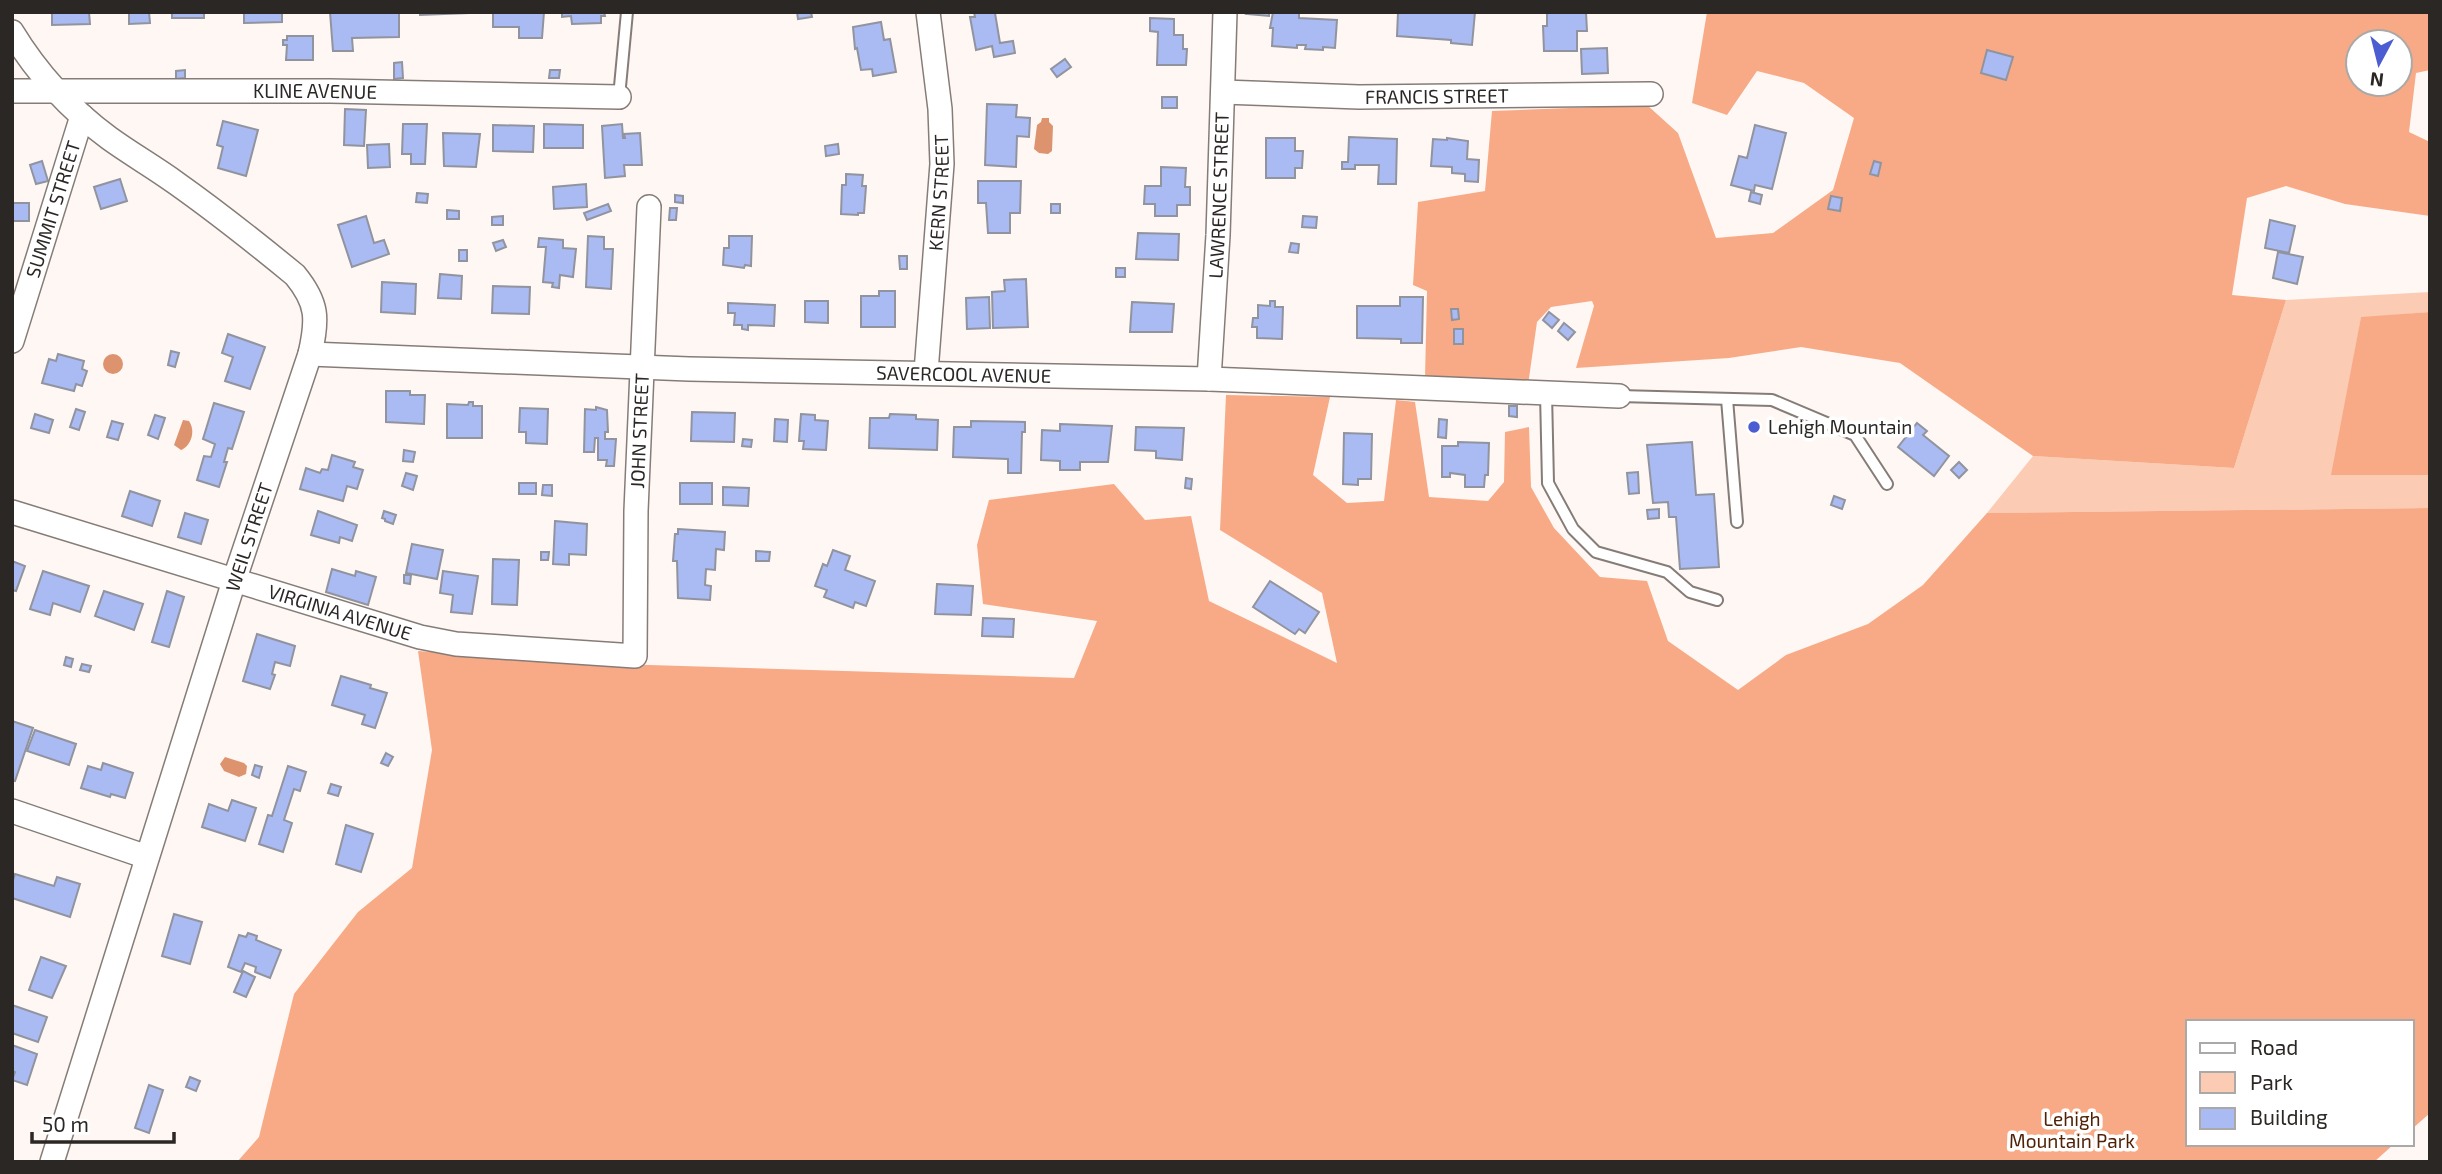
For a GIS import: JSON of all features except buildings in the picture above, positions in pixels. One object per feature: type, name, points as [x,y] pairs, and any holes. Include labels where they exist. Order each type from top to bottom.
[{"type":"street","name":"KERN STREET","points":[[926,372],[942,164],[940,109],[928,12]]},
{"type":"street","name":"LAWRENCE STREET","points":[[1209,379],[1218,235],[1225,12]]},
{"type":"street","name":"WEIL STREET","points":[[12,32],[24,53],[82,116],[206,204],[295,275],[306,288],[316,314],[310,354],[234,581],[52,1162]]},
{"type":"street","name":"KLINE AVENUE","points":[[12,91],[330,91],[619,97]]},
{"type":"street","name":"FRANCIS STREET","points":[[1223,92],[1359,97],[1651,94]]},
{"type":"street","name":"SUMMIT STREET","points":[[12,341],[82,116]]},
{"type":"street","name":"JOHN STREET","points":[[635,656],[636,511],[649,207]]},
{"type":"street","name":"SAVERCOOL AVENUE","points":[[310,354],[643,367],[1209,379],[1619,396]]},
{"type":"street","name":"VIRGINIA AVENUE","points":[[12,512],[420,637],[456,644],[635,656]]},
{"type":"street","points":[[12,811],[147,857]]},
{"type":"lane","points":[[619,97],[627,12]]},
{"type":"lane","points":[[1546,393],[1548,484],[1573,529],[1596,552],[1667,572],[1690,592],[1717,600]]},
{"type":"lane","points":[[1619,396],[1772,400],[1855,435],[1887,484]]},
{"type":"lane","points":[[1727,398],[1737,522]]},
{"type":"green space","points":[[1707,12],[2430,12],[2430,70],[2416,73],[2414,90],[2414,28],[2344,28],[2344,98],[2413,98],[2409,132],[2430,142],[2430,216],[2345,204],[2286,186],[2247,198],[2232,295],[2286,300],[2234,468],[2033,456],[1900,363],[1801,347],[1729,358],[1576,368],[1594,306],[1592,301],[1551,307],[1537,322],[1528,385],[1425,378],[1427,291],[1413,285],[1418,202],[1485,191],[1492,111],[1647,105],[1678,133],[1716,238],[1773,233],[1833,190],[1854,118],[1804,83],[1757,71],[1727,115],[1692,103]]},
{"type":"green space","points":[[2430,292],[2430,312],[2361,318],[2332,475],[2430,475],[2430,508],[1987,513],[2033,456],[2234,468],[2286,300]]},
{"type":"green space","points":[[2430,312],[2430,475],[2331,475],[2361,317]]},
{"type":"green space","name":"Lehigh Mountain Park","points":[[1226,395],[1330,397],[1313,475],[1347,503],[1384,501],[1396,400],[1415,402],[1429,497],[1488,501],[1504,482],[1505,432],[1529,427],[1531,487],[1554,528],[1600,577],[1647,581],[1668,641],[1738,690],[1786,655],[1868,624],[1923,585],[1987,513],[2430,508],[2430,1113],[2414,1127],[2414,1020],[2186,1020],[2186,1146],[2392,1146],[2374,1162],[237,1162],[259,1137],[294,994],[358,912],[412,868],[432,750],[418,651],[584,663],[1074,678],[1097,621],[983,604],[977,545],[989,500],[1114,484],[1145,520],[1191,516],[1209,601],[1337,663],[1322,593],[1220,530]]},
{"type":"shaded area","points":[[1042,118],[1049,118],[1053,126],[1052,151],[1048,154],[1034,149],[1037,125]]},
{"type":"shaded area","points":[[109,354],[117,354],[123,364],[117,374],[109,374],[103,368],[103,360]]},
{"type":"shaded area","points":[[183,420],[189,421],[192,434],[187,445],[181,450],[174,445]]},
{"type":"shaded area","points":[[225,757],[244,763],[247,766],[246,774],[239,777],[224,771],[220,764]]},
{"type":"place","name":"Lehigh Mountain","points":[[1754,427]]}]
